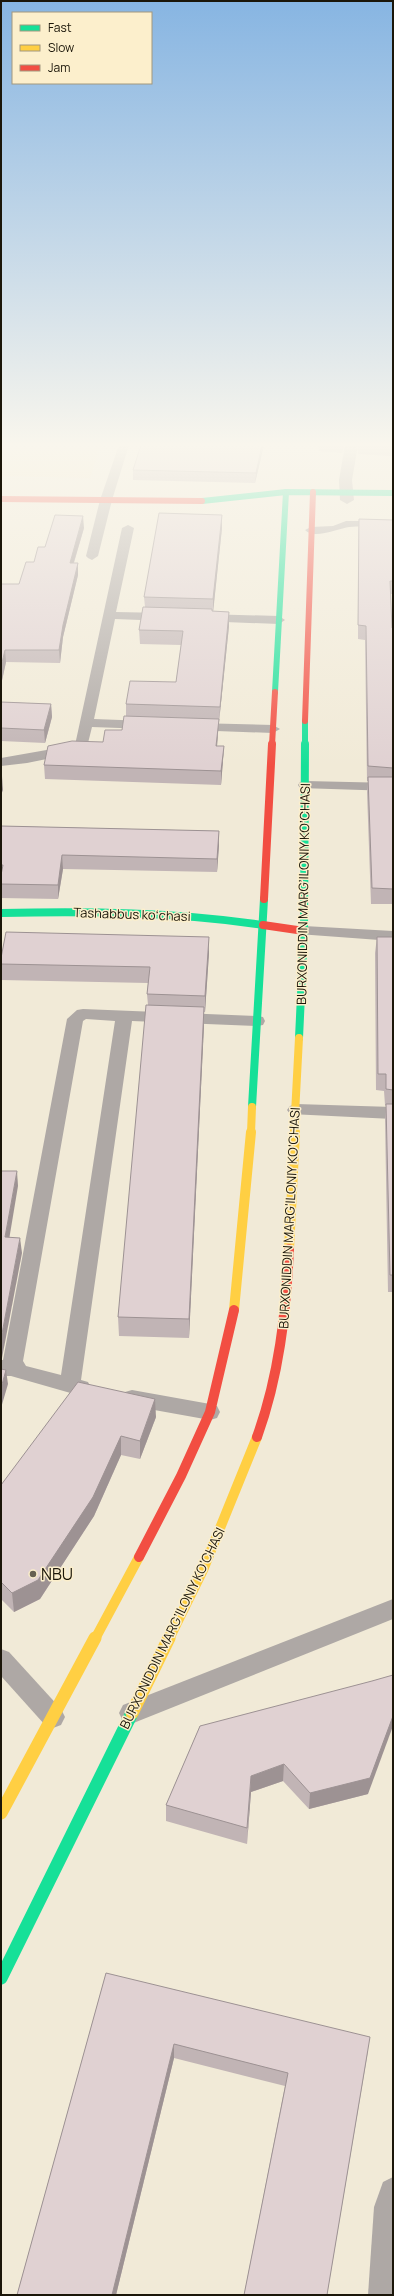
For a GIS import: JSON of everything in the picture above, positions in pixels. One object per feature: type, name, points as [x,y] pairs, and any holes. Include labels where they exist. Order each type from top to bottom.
[{"type":"main road","points":[[1,1813],[145,1547],[210,1412],[233,1318],[249,1161],[282,552]]},
{"type":"main road","name":"BURXONIDDIN MARG’ILONIY KO’CHASI","points":[[1,1978],[203,1570],[267,1413],[285,1320],[296,1110],[304,932],[306,648],[310,552]]},
{"type":"main road","name":"Tashabbus koʻchasi","points":[[1,913],[116,910],[217,917],[304,932]]},
{"type":"lane","points":[[1,762],[77,750],[81,748],[123,552]]},
{"type":"lane","points":[[109,615],[178,617]]},
{"type":"lane","points":[[194,618],[279,620]]},
{"type":"lane","points":[[86,723],[164,726]]},
{"type":"lane","points":[[179,726],[273,729]]},
{"type":"lane","points":[[305,785],[393,787]]},
{"type":"lane","points":[[304,932],[393,936]]},
{"type":"lane","points":[[210,1412],[70,1386],[8,1368],[13,1362],[75,1019],[83,1014],[257,1021]]},
{"type":"lane","points":[[70,1386],[124,1016]]},
{"type":"lane","points":[[296,1110],[393,1113]]},
{"type":"lane","points":[[131,1713],[393,1609]]},
{"type":"lane","points":[[1,1659],[53,1717]]},
{"type":"lane","points":[[384,2295],[389,2207],[393,2192]]},
{"type":"building","points":[[37,552],[73,552],[70,563],[78,563],[63,625],[59,650],[5,650],[1,667],[1,584],[19,584],[26,562],[34,562]]},
{"type":"building","points":[[152,552],[218,552],[213,599],[144,597]]},
{"type":"building","points":[[359,552],[393,552],[393,581],[390,581],[393,628],[393,768],[368,766],[366,626],[358,625]]},
{"type":"building","points":[[143,607],[212,609],[212,611],[229,612],[220,707],[126,704],[130,681],[176,682],[183,631],[139,630]]},
{"type":"building","points":[[1,702],[51,704],[44,730],[1,728]]},
{"type":"building","points":[[124,716],[219,719],[216,746],[224,746],[221,771],[44,765],[48,746],[72,741],[103,742],[105,730],[122,730]]},
{"type":"building","points":[[368,777],[393,777],[393,889],[372,888]]},
{"type":"building","points":[[1,826],[219,831],[217,859],[62,855],[58,885],[1,884],[3,865],[1,865]]},
{"type":"building","points":[[6,932],[209,937],[205,996],[147,994],[150,967],[1,964]]},
{"type":"building","points":[[377,937],[393,937],[393,1090],[386,1089],[386,1074],[378,1074]]},
{"type":"building","points":[[146,1005],[204,1007],[189,1319],[118,1317]]},
{"type":"building","points":[[386,1104],[393,1104],[393,1275],[390,1275]]},
{"type":"building","points":[[1,1171],[17,1171],[5,1237],[20,1238],[1,1339]]},
{"type":"building","points":[[1,1369],[6,1370],[1,1388]]},
{"type":"building","points":[[78,1382],[155,1399],[140,1441],[121,1436],[93,1497],[38,1580],[12,1593],[1,1582],[1,1485]]},
{"type":"building","points":[[393,1675],[393,1716],[370,1778],[310,1793],[284,1764],[251,1776],[247,1828],[166,1805],[200,1726]]},
{"type":"building","points":[[106,1973],[370,2037],[327,2295],[244,2295],[288,2073],[174,2044],[112,2295],[17,2295]]},
{"type":"traffic: fast","points":[[275,692],[283,552]]},
{"type":"traffic: fast","points":[[299,1038],[304,931],[305,721]]},
{"type":"traffic: fast","points":[[252,1107],[264,899]]},
{"type":"traffic: fast","points":[[1,913],[100,912],[165,914],[230,920],[263,925]]},
{"type":"traffic: fast","points":[[1,1978],[132,1713]]},
{"type":"traffic: slow","points":[[289,1249],[299,1038]]},
{"type":"traffic: slow","points":[[234,1310],[249,1161],[252,1107]]},
{"type":"traffic: slow","points":[[132,1713],[203,1570],[257,1437]]},
{"type":"traffic: slow","points":[[1,1813],[139,1557]]},
{"type":"traffic: jam","points":[[305,721],[306,648],[310,552]]},
{"type":"traffic: jam","points":[[264,899],[275,692]]},
{"type":"traffic: jam","points":[[263,925],[304,931]]},
{"type":"traffic: jam","points":[[257,1437],[272,1392],[277,1368],[284,1321],[289,1249]]},
{"type":"traffic: jam","points":[[139,1557],[181,1476],[210,1412],[234,1310]]},
{"type":"place","name":"NBU","points":[[33,1574]]}]
